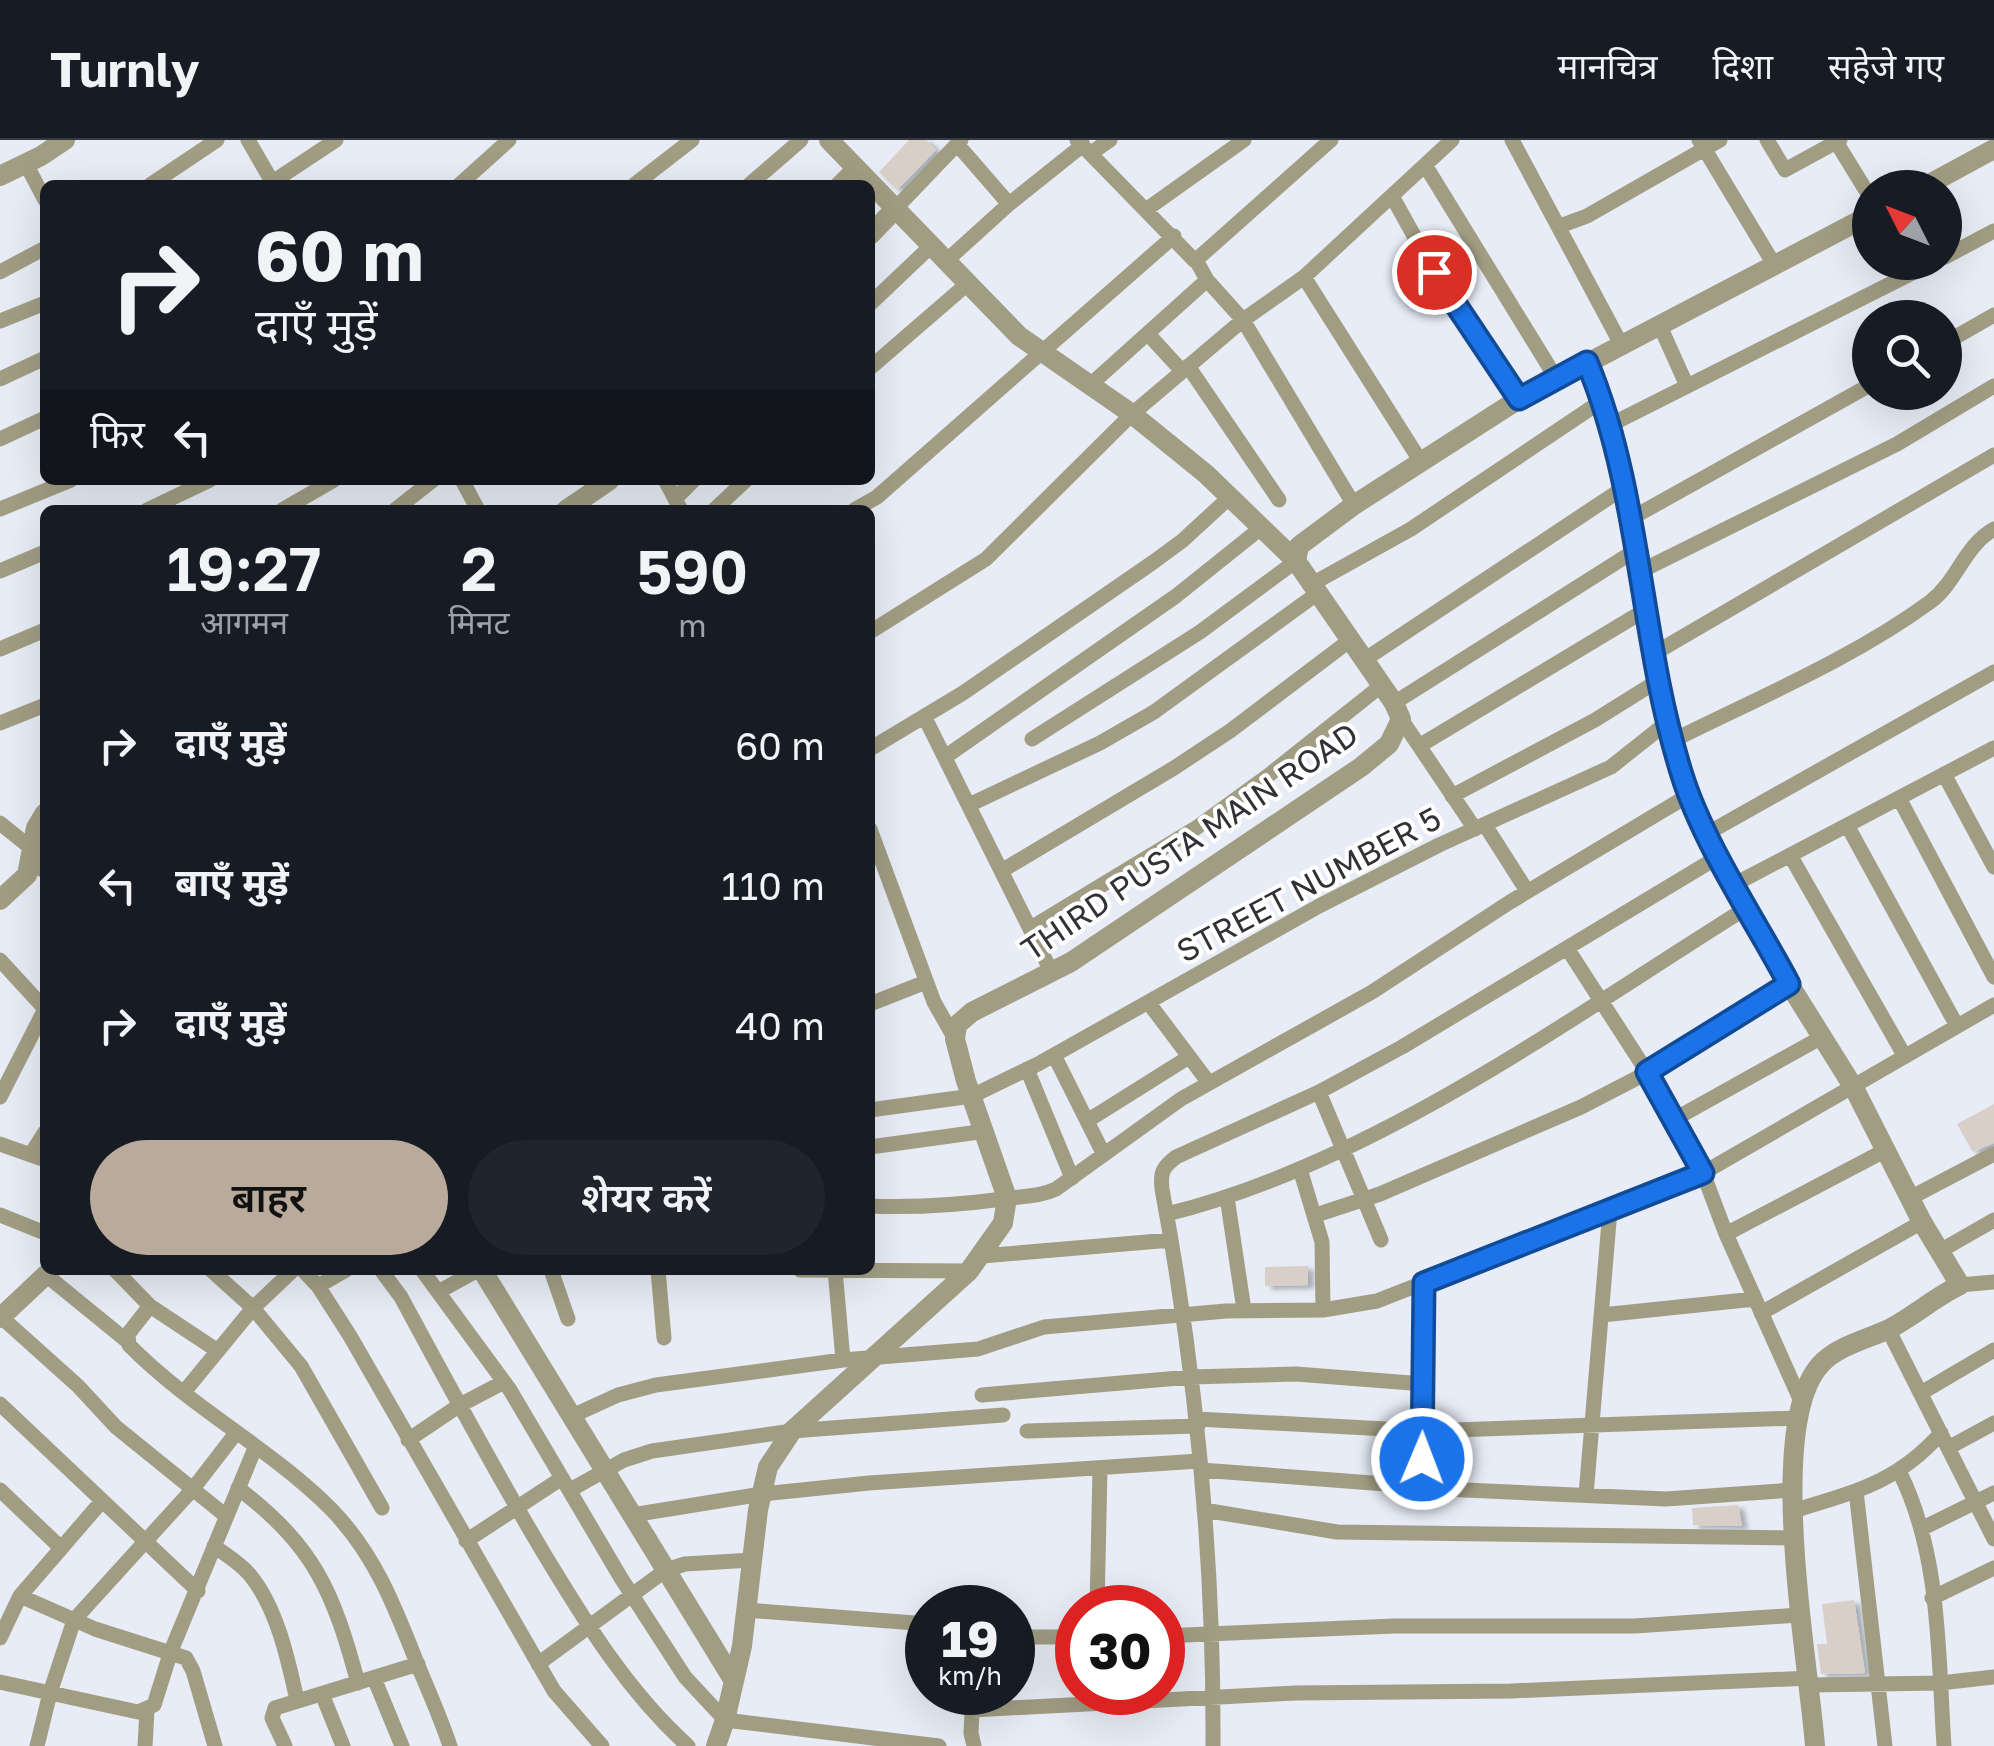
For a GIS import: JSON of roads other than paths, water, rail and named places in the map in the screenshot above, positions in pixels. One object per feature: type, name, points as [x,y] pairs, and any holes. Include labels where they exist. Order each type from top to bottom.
[{"type":"street","points":[[0,176],[34,153],[65,140]]},
{"type":"street","points":[[157,180],[217,140]]},
{"type":"street","points":[[248,140],[270,180]]},
{"type":"street","points":[[278,180],[336,140]]},
{"type":"street","points":[[464,180],[509,140]]},
{"type":"street","points":[[640,180],[692,140]]},
{"type":"street","points":[[755,180],[801,140]]},
{"type":"street","name":"THIRD PUSTA MAIN ROAD","points":[[828,140],[867,180]]},
{"type":"street","points":[[875,300],[1083,146],[1110,140]]},
{"type":"street","points":[[1147,208],[1244,140]]},
{"type":"street","points":[[1196,261],[1332,140]]},
{"type":"street","points":[[875,629],[986,559],[1132,414],[1242,320],[1304,277],[1452,140]]},
{"type":"street","points":[[1512,140],[1622,346]]},
{"type":"street","points":[[1560,226],[1587,216],[1702,145],[1720,140]]},
{"type":"street","points":[[1767,140],[1785,170],[1837,141],[1854,170]]},
{"type":"street","points":[[875,230],[952,144],[1009,204]]},
{"type":"street","points":[[1702,145],[1775,266]]},
{"type":"street","points":[[1083,146],[1174,236],[1242,320],[1354,506]]},
{"type":"street","points":[[1955,170],[1994,149]]},
{"type":"street","points":[[34,153],[40,180]]},
{"type":"street","points":[[1426,165],[1556,378]]},
{"type":"street","points":[[842,180],[855,167]]},
{"type":"street","name":"THIRD PUSTA MAIN ROAD","points":[[875,188],[966,285],[1040,353],[1132,414],[1230,496],[1296,560],[1392,702],[1390,744],[1361,767],[1052,974],[972,1012],[957,1026],[955,1039]]},
{"type":"street","points":[[1392,196],[1434,272],[1519,399]]},
{"type":"street","points":[[1032,740],[1200,632],[1296,560],[1299,546],[1519,399],[1852,225]]},
{"type":"street","points":[[1962,248],[1994,230]]},
{"type":"street","points":[[863,505],[877,497],[1174,236]]},
{"type":"street","points":[[0,272],[40,251]]},
{"type":"street","points":[[1304,277],[1421,462]]},
{"type":"street","points":[[1089,386],[1207,280]]},
{"type":"street","points":[[1612,424],[1898,280]]},
{"type":"street","points":[[875,364],[966,285]]},
{"type":"street","points":[[0,322],[40,306]]},
{"type":"street","points":[[1962,333],[1994,315]]},
{"type":"street","points":[[1660,326],[1687,386]]},
{"type":"street","points":[[1148,334],[1185,369],[1280,500]]},
{"type":"street","points":[[0,380],[40,361]]},
{"type":"street","points":[[1587,362],[1612,424],[1659,680],[1689,795],[1718,857],[1789,984],[1854,1088],[1922,1222],[1960,1285]]},
{"type":"street","points":[[1031,928],[1392,702],[1638,561],[1896,444],[1994,386]]},
{"type":"street","points":[[1630,519],[1852,395]]},
{"type":"street","points":[[970,805],[1084,751],[1154,712],[1315,588],[1411,529],[1603,400]]},
{"type":"street","points":[[0,439],[40,420]]},
{"type":"street","points":[[1655,653],[1994,456]]},
{"type":"street","points":[[0,510],[59,485]]},
{"type":"street","points":[[158,505],[200,485]]},
{"type":"street","points":[[291,505],[325,485]]},
{"type":"street","points":[[573,505],[603,485]]},
{"type":"street","points":[[722,505],[741,485]]},
{"type":"street","points":[[1364,660],[1625,487]]},
{"type":"street","points":[[875,745],[925,718],[1167,552],[1230,496]]},
{"type":"street","points":[[945,757],[1176,596],[1262,528]]},
{"type":"street","name":"STREET NUMBER 5","points":[[875,1109],[972,1096],[1054,1055],[1319,906],[1611,767],[1672,731],[1855,649],[1932,601],[1948,585],[1980,536],[1994,529]]},
{"type":"street","points":[[0,571],[40,554]]},
{"type":"street","points":[[1419,746],[1647,609]]},
{"type":"street","points":[[0,650],[40,632]]},
{"type":"street","points":[[1003,870],[1174,768],[1349,641]]},
{"type":"street","points":[[1708,833],[1994,672]]},
{"type":"street","points":[[1452,796],[1595,720],[1659,680]]},
{"type":"street","points":[[1392,702],[1452,796],[1527,891]]},
{"type":"street","points":[[0,723],[40,706]]},
{"type":"street","points":[[925,718],[1052,974]]},
{"type":"street","points":[[1735,884],[1994,748]]},
{"type":"street","points":[[1944,774],[1994,867]]},
{"type":"street","points":[[875,1206],[918,1208],[1042,1196],[1209,1083],[1372,992],[1527,891],[1689,795]]},
{"type":"street","points":[[1899,798],[1994,977]]},
{"type":"street","points":[[0,900],[18,886],[36,861],[36,828],[40,821]]},
{"type":"street","points":[[0,823],[36,861]]},
{"type":"street","points":[[1847,825],[1957,1026]]},
{"type":"street","points":[[716,1746],[734,1681],[768,1468],[792,1432],[976,1263],[1004,1223],[1007,1198],[955,1039],[942,1022],[875,843]]},
{"type":"street","points":[[1790,855],[1904,1055]]},
{"type":"street","points":[[1213,1746],[1197,1423],[1160,1174],[1176,1157],[1319,1092],[1718,857]]},
{"type":"street","points":[[1167,1214],[1227,1198],[1342,1152],[1436,1101],[1748,907]]},
{"type":"street","points":[[1568,948],[1647,1072],[1703,1173],[1798,1409]]},
{"type":"street","points":[[0,960],[40,1004]]},
{"type":"street","points":[[875,1002],[926,982]]},
{"type":"street","points":[[1316,1215],[1364,1199],[1582,1107],[1647,1072],[1789,984]]},
{"type":"street","points":[[1148,1002],[1209,1083]]},
{"type":"street","points":[[572,1416],[618,1395],[656,1386],[875,1356],[978,1350],[1044,1326],[1244,1310],[1323,1310],[1376,1302],[1703,1173],[1994,1005]]},
{"type":"street","points":[[0,1097],[40,1019]]},
{"type":"street","points":[[1673,1120],[1822,1037]]},
{"type":"street","points":[[1054,1055],[1103,1153]]},
{"type":"street","points":[[0,1058],[12,1072]]},
{"type":"street","points":[[1087,1121],[1190,1058]]},
{"type":"street","points":[[1027,1069],[1072,1178]]},
{"type":"street","points":[[1319,1092],[1381,1240]]},
{"type":"street","points":[[875,1146],[986,1132]]},
{"type":"street","points":[[0,1144],[38,1157]]},
{"type":"street","points":[[1726,1234],[1886,1150]]},
{"type":"street","points":[[1910,1198],[1994,1154]]},
{"type":"street","points":[[1300,1168],[1322,1242],[1323,1310]]},
{"type":"street","points":[[1227,1198],[1244,1310]]},
{"type":"street","points":[[1586,1495],[1610,1210]]},
{"type":"street","points":[[0,1216],[40,1231]]},
{"type":"street","points":[[1940,1251],[1994,1220]]},
{"type":"street","points":[[1602,1315],[1758,1306],[1922,1222]]},
{"type":"street","points":[[875,1268],[976,1263],[1172,1240]]},
{"type":"street","points":[[46,1275],[0,1317],[78,1386],[116,1427],[226,1516]]},
{"type":"street","points":[[52,1275],[184,1392],[304,1484],[356,1538],[375,1564],[450,1746]]},
{"type":"street","points":[[119,1275],[150,1306],[218,1350]]},
{"type":"street","points":[[216,1275],[252,1308],[302,1366],[382,1508]]},
{"type":"street","points":[[184,1392],[252,1308],[287,1275]]},
{"type":"street","points":[[308,1275],[350,1336],[538,1664],[577,1721],[602,1746]]},
{"type":"street","points":[[318,1286],[337,1275]]},
{"type":"street","points":[[384,1275],[406,1306],[517,1508],[590,1626],[630,1688],[688,1746]]},
{"type":"street","points":[[426,1275],[504,1382],[684,1676],[725,1720],[939,1746]]},
{"type":"street","points":[[406,1306],[468,1275]]},
{"type":"street","points":[[483,1275],[734,1681]]},
{"type":"street","points":[[553,1275],[568,1319]]},
{"type":"street","points":[[658,1275],[664,1338]]},
{"type":"street","points":[[835,1275],[843,1360]]},
{"type":"street","points":[[1816,1746],[1799,1614],[1794,1538],[1798,1409],[1820,1364],[1960,1285],[1994,1282]]},
{"type":"street","points":[[1421,1486],[1424,1283]]},
{"type":"street","points":[[126,1341],[150,1306]]},
{"type":"street","points":[[1888,1329],[1994,1539]]},
{"type":"street","points":[[1921,1393],[1994,1350]]},
{"type":"street","points":[[982,1395],[1192,1377],[1296,1374],[1424,1384]]},
{"type":"street","points":[[408,1440],[504,1382]]},
{"type":"street","points":[[0,1404],[198,1591]]},
{"type":"street","points":[[1028,1431],[1197,1423],[1424,1431],[1594,1426],[1798,1409]]},
{"type":"street","points":[[466,1541],[517,1508],[636,1454],[792,1432],[1003,1414]]},
{"type":"street","points":[[632,1515],[762,1494],[934,1477],[1200,1465],[1421,1486],[1793,1500],[1856,1491],[1899,1471],[1944,1440],[1994,1423]]},
{"type":"street","points":[[37,1746],[74,1620],[192,1490],[236,1433]]},
{"type":"street","points":[[0,1682],[138,1712],[154,1705],[171,1651],[255,1448]]},
{"type":"street","points":[[1097,1585],[1100,1469]]},
{"type":"street","points":[[1899,1471],[1922,1529],[1944,1746]]},
{"type":"street","points":[[238,1488],[288,1529],[322,1579],[366,1681],[402,1746]]},
{"type":"street","points":[[0,1490],[60,1547]]},
{"type":"street","points":[[1856,1491],[1886,1746]]},
{"type":"street","points":[[1922,1529],[1994,1493]]},
{"type":"street","points":[[1,1634],[20,1596],[102,1502]]},
{"type":"street","points":[[1204,1510],[1337,1532],[1794,1538]]},
{"type":"street","points":[[214,1546],[250,1575],[263,1594],[290,1667],[297,1700]]},
{"type":"street","points":[[538,1664],[666,1570],[685,1564],[752,1560]]},
{"type":"street","points":[[1932,1598],[1994,1568]]},
{"type":"street","points":[[20,1596],[118,1637],[186,1658],[215,1746]]},
{"type":"street","points":[[746,1610],[905,1622]]},
{"type":"street","points":[[1185,1636],[1394,1626],[1635,1626],[1799,1614]]},
{"type":"street","points":[[285,1746],[272,1712],[297,1700],[418,1664]]},
{"type":"street","points":[[1035,1707],[1296,1693],[1512,1692],[1810,1682],[1940,1683],[1994,1677]]},
{"type":"street","points":[[322,1694],[343,1746]]},
{"type":"street","points":[[145,1746],[147,1710]]},
{"type":"street","points":[[972,1715],[974,1746]]}]
